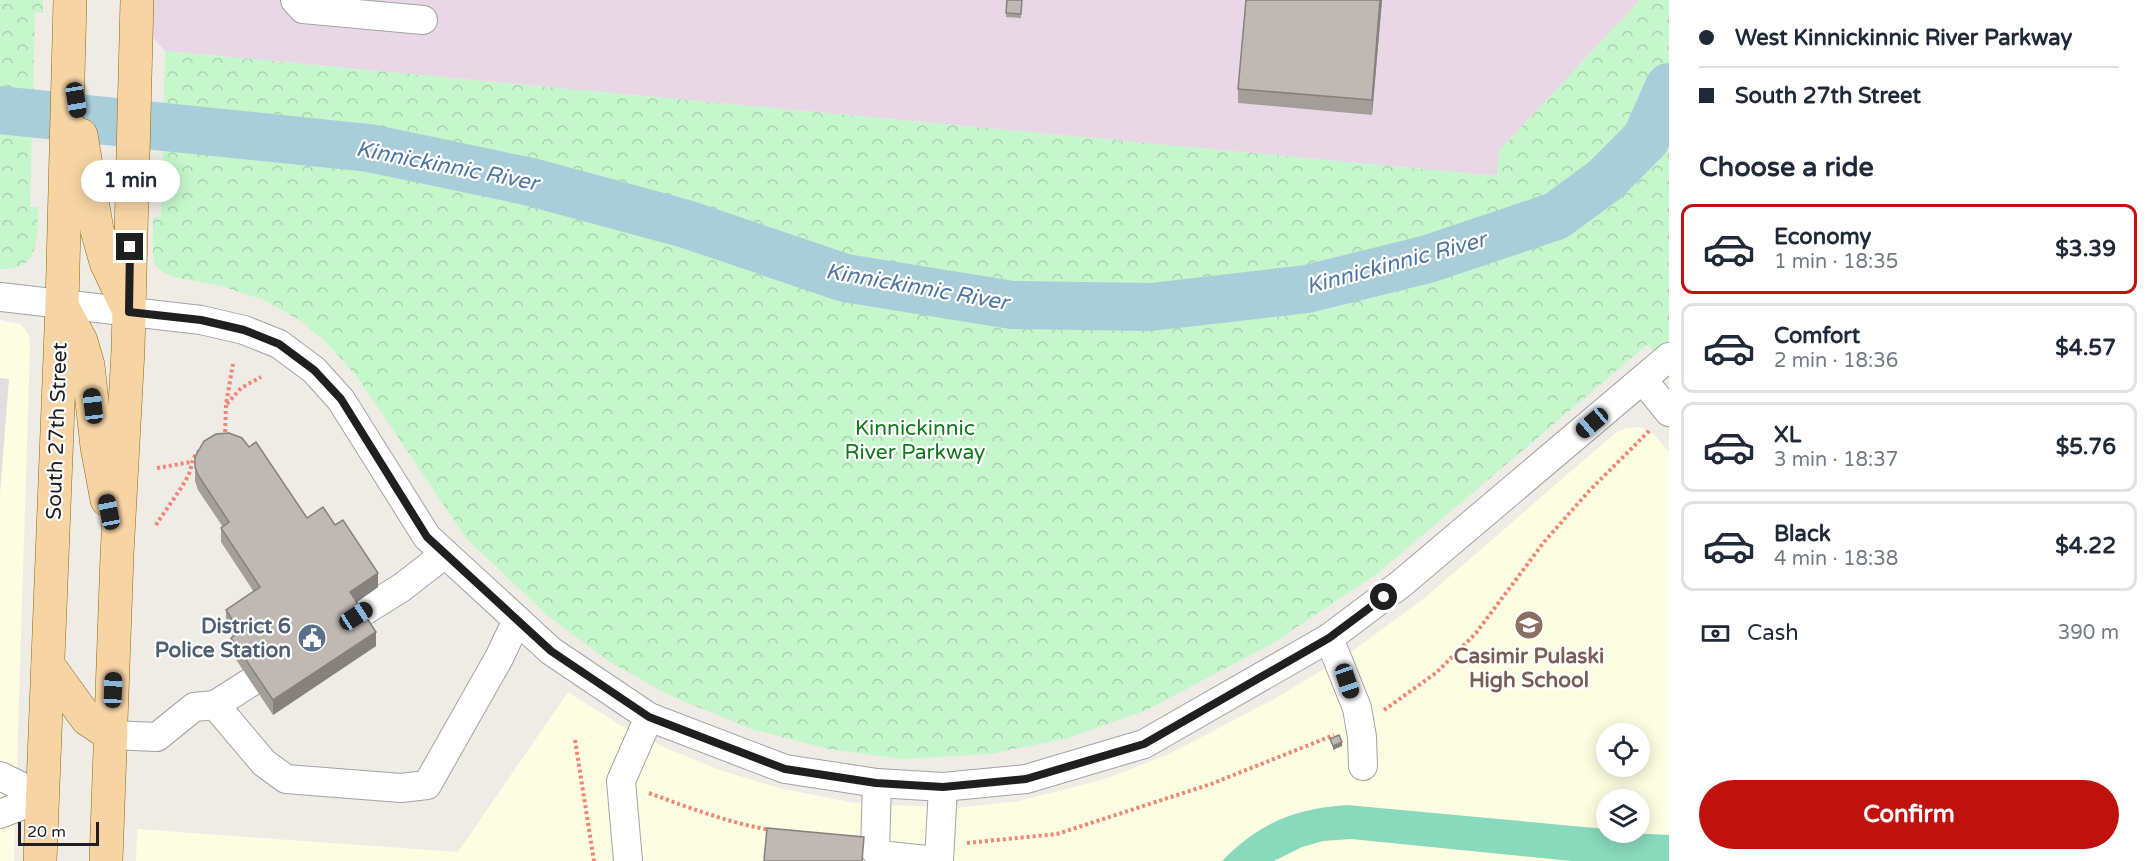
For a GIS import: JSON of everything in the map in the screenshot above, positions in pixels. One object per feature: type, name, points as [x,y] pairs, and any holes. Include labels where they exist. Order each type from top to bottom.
[{"type":"main road","name":"South 27th Street","points":[[40,861],[62,305],[78,211],[69,55],[69,7]]},
{"type":"main road","points":[[106,861],[117,555],[129,312],[137,10]]},
{"type":"main road","points":[[78,211],[106,262],[129,312]]},
{"type":"main road","points":[[62,305],[81,341],[88,365],[97,447],[117,555]]},
{"type":"main road","points":[[48,664],[87,719],[111,735]]},
{"type":"street","points":[[295,0],[303,9],[423,20]]},
{"type":"street","points":[[0,297],[201,320],[244,330],[279,344],[314,370],[341,399],[427,537],[551,651],[649,717],[785,769],[876,783],[943,787],[1026,779],[1144,744],[1329,638],[1402,584],[1669,357]]},
{"type":"street","points":[[1643,380],[1669,412]]},
{"type":"street","points":[[356,616],[401,588],[445,554]]},
{"type":"street","points":[[215,705],[264,763],[286,779],[401,788],[427,785],[500,658],[517,620]]},
{"type":"street","points":[[1329,638],[1357,708],[1362,737],[1363,766]]},
{"type":"street","points":[[111,735],[157,737],[194,707],[215,705],[251,682]]},
{"type":"street","points":[[628,861],[621,781],[649,717]]},
{"type":"street","points":[[0,776],[43,797]]},
{"type":"street","points":[[876,783],[875,850],[879,855],[938,861],[943,787]]},
{"type":"street","points":[[0,814],[43,797]]},
{"type":"path","points":[[217,442],[225,440],[226,404],[233,364]]},
{"type":"path","points":[[226,404],[241,388],[261,377]]},
{"type":"path","points":[[156,525],[189,474],[191,462],[208,444]]},
{"type":"path","points":[[157,468],[191,462]]},
{"type":"path","points":[[575,740],[594,861]]},
{"type":"shaded area","points":[[137,0],[1640,0],[1499,151],[1497,176],[165,51],[137,20]]},
{"type":"shaded area","points":[[0,320],[20,324],[29,336],[30,347],[14,861],[0,861]]},
{"type":"shaded area","points":[[0,378],[9,379],[0,493]]},
{"type":"shaded area","name":"Casimir Pulaski High School","points":[[1640,427],[1653,433],[1669,452],[1669,861],[136,861],[137,829],[458,852],[568,692],[622,726],[666,748],[720,770],[779,788],[855,803],[956,808],[1019,801],[1105,779],[1167,755],[1276,698],[1350,653],[1427,596],[1614,434],[1626,428]]},
{"type":"green space","points":[[0,0],[43,0],[43,13],[35,12],[30,207],[38,207],[36,240],[30,258],[23,264],[0,269]]},
{"type":"green space","name":"Kinnickinnic River Parkway","points":[[1640,0],[1669,0],[1669,371],[1648,344],[1378,573],[1270,645],[1144,711],[1068,738],[990,754],[902,759],[829,749],[754,730],[671,696],[610,662],[548,616],[466,538],[358,378],[326,342],[301,321],[264,300],[221,286],[173,277],[162,272],[155,265],[153,256],[153,217],[161,217],[165,51],[1497,176],[1499,151]]},
{"type":"green space","points":[[1347,805],[1596,828],[1596,843],[1650,843],[1650,834],[1669,835],[1669,861],[1572,861],[1351,839],[1323,841],[1302,847],[1274,861],[1222,861],[1250,837],[1278,820],[1328,807]]},
{"type":"building","points":[[1007,0],[1022,0],[1021,14],[1006,13]]},
{"type":"building","points":[[1246,0],[1380,0],[1372,100],[1238,89]]},
{"type":"building","points":[[229,433],[242,438],[249,447],[256,442],[307,518],[323,507],[335,525],[343,520],[378,573],[350,592],[376,632],[273,700],[231,638],[240,632],[226,610],[260,587],[221,528],[229,522],[195,467],[195,457],[204,441],[216,434]]},
{"type":"building","points":[[1339,735],[1342,742],[1333,746],[1330,739]]},
{"type":"building","points":[[767,828],[864,837],[862,861],[764,861]]},
{"type":"waterway","name":"Kinnickinnic River","points":[[0,110],[369,148],[531,182],[686,224],[845,278],[1012,305],[1151,307],[1307,289],[1428,259],[1556,216],[1605,180],[1646,139],[1669,87]]},
{"type":"place","name":"Casimir Pulaski High School","points":[[1529,625]]},
{"type":"place","name":"District 6 Police Station","points":[[312,638]]},
{"type":"route","points":[[130,247],[129,312],[201,320],[244,330],[279,344],[314,370],[341,399],[427,537],[551,651],[649,717],[785,769],[876,783],[943,787],[1026,779],[1144,744],[1329,638],[1384,597]]}]
